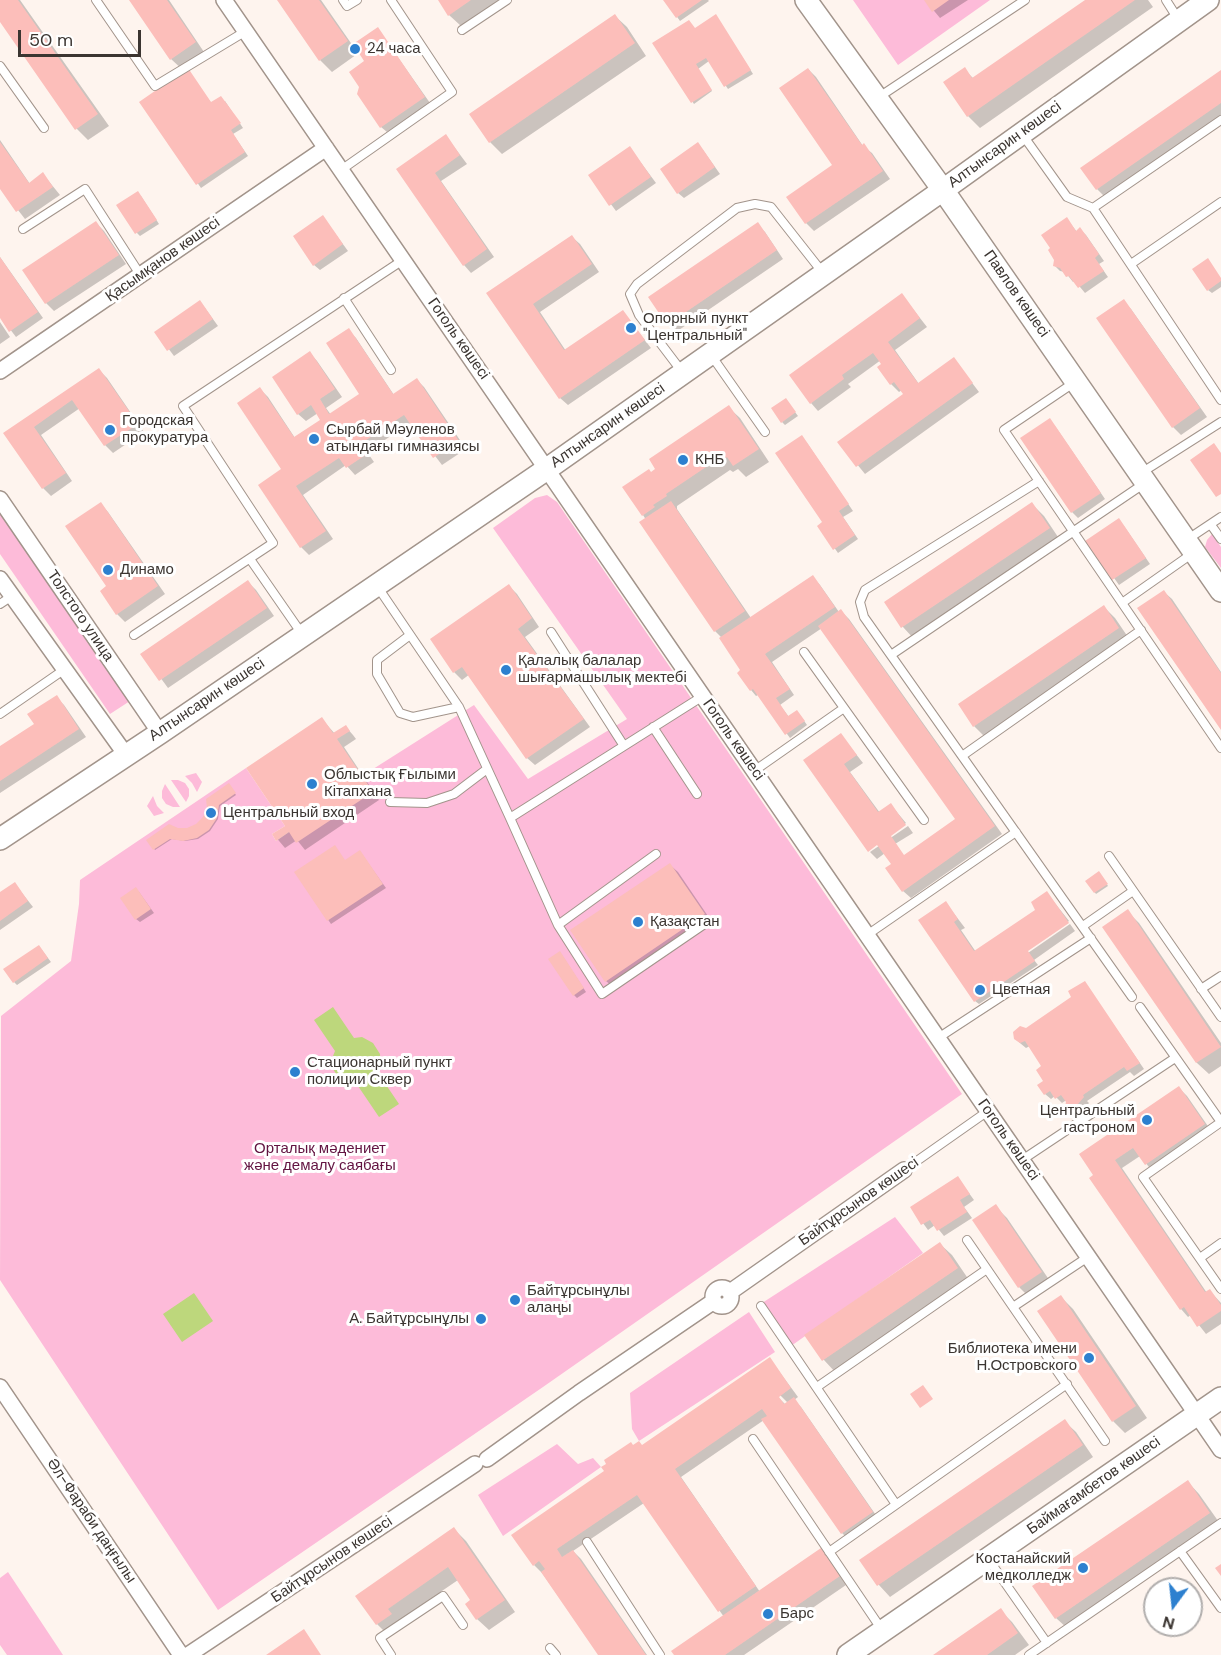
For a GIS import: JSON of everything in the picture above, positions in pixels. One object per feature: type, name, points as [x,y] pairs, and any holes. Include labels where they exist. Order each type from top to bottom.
[{"type":"street","name":"Гоголь көшесі","points":[[224,0],[1221,1450]]},
{"type":"street","name":"Павлов көшесі","points":[[806,0],[943,190],[1221,591]]},
{"type":"street","name":"Алтынсарин көшесі","points":[[0,840],[547,469],[1208,0]]},
{"type":"street","name":"Қасымқанов көшесі","points":[[0,371],[326,148]]},
{"type":"street","name":"Толстого улица","points":[[0,499],[160,733]]},
{"type":"street","points":[[0,579],[6,600],[65,669],[126,755]]},
{"type":"street","name":"Байтұрсынов көшесі","points":[[188,1655],[481,1462],[714,1301],[713,1293],[717,1289],[723,1287],[730,1292],[904,1170]]},
{"type":"street","name":"Әл-Фараби даңғылы","points":[[0,1387],[181,1655]]},
{"type":"street","name":"Баймағамбетов көшесі","points":[[849,1655],[1221,1398]]},
{"type":"lane","points":[[96,0],[155,86],[246,31]]},
{"type":"lane","points":[[343,0],[347,6],[357,0]]},
{"type":"lane","points":[[341,170],[453,92],[392,0]]},
{"type":"lane","points":[[462,30],[507,0]]},
{"type":"lane","points":[[878,99],[1025,0]]},
{"type":"lane","points":[[1166,0],[1178,20]]},
{"type":"lane","points":[[0,66],[44,128]]},
{"type":"lane","points":[[1093,208],[1221,120]]},
{"type":"lane","points":[[1021,132],[1067,197],[1093,208],[1221,399]]},
{"type":"lane","points":[[23,229],[85,189],[141,276]]},
{"type":"lane","points":[[1131,264],[1221,202]]},
{"type":"lane","points":[[683,373],[639,315],[630,294],[637,284],[737,208],[755,204],[771,207],[824,274]]},
{"type":"lane","points":[[134,635],[273,543],[183,406],[403,260]]},
{"type":"lane","points":[[344,298],[392,370]]},
{"type":"lane","points":[[710,354],[765,432]]},
{"type":"lane","points":[[1076,381],[1004,430],[1221,748]]},
{"type":"lane","points":[[891,654],[1074,531],[1221,422]]},
{"type":"lane","points":[[1039,481],[865,590],[860,602],[864,616],[1132,996]]},
{"type":"lane","points":[[1122,603],[1221,517]]},
{"type":"lane","points":[[1211,525],[1221,539]]},
{"type":"lane","points":[[249,559],[303,635]]},
{"type":"lane","points":[[376,585],[459,707],[558,925],[602,994],[703,925]]},
{"type":"lane","points":[[962,756],[1141,630]]},
{"type":"lane","points":[[551,632],[624,746]]},
{"type":"lane","points":[[410,635],[377,660],[377,674],[400,713],[413,717],[459,707]]},
{"type":"lane","points":[[804,652],[924,820]]},
{"type":"lane","points":[[0,714],[65,669]]},
{"type":"lane","points":[[510,818],[702,696]]},
{"type":"lane","points":[[754,771],[844,708]]},
{"type":"lane","points":[[653,728],[697,794]]},
{"type":"lane","points":[[390,802],[427,803],[453,794],[488,769]]},
{"type":"lane","points":[[867,935],[1016,832]]},
{"type":"lane","points":[[558,925],[656,854]]},
{"type":"lane","points":[[1109,856],[1221,1017]]},
{"type":"lane","points":[[1083,926],[1133,891]]},
{"type":"lane","points":[[938,1038],[1091,938]]},
{"type":"lane","points":[[1201,989],[1221,976]]},
{"type":"lane","points":[[1140,1007],[1221,1122],[1143,1177],[1221,1289]]},
{"type":"lane","points":[[1022,1160],[1175,1058]]},
{"type":"lane","name":"Байтұрсынов көшесі","points":[[904,1170],[988,1111]]},
{"type":"lane","points":[[967,1240],[1105,1440]]},
{"type":"lane","points":[[1200,1258],[1221,1243]]},
{"type":"lane","points":[[1013,1307],[1088,1257]]},
{"type":"lane","points":[[816,1387],[987,1269]]},
{"type":"lane","points":[[761,1306],[895,1503]]},
{"type":"lane","points":[[829,1552],[895,1503],[1067,1384]]},
{"type":"lane","points":[[753,1439],[883,1631]]},
{"type":"lane","points":[[1029,1655],[1221,1523]]},
{"type":"lane","points":[[587,1542],[660,1655]]},
{"type":"lane","points":[[1180,1551],[1221,1608]]},
{"type":"lane","points":[[988,1559],[1047,1643]]},
{"type":"lane","points":[[391,1655],[380,1638],[443,1596],[464,1625]]},
{"type":"lane","points":[[550,1648],[556,1655]]},
{"type":"green space","points":[[853,0],[990,0],[898,65]]},
{"type":"green space","name":"Орталық мәдениет және демалу саябағы","points":[[547,495],[557,502],[962,1094],[543,1387],[218,1610],[0,1280],[1,1016],[71,961],[80,880],[246,768],[285,826],[272,834],[276,841],[289,832],[372,791],[362,776],[474,705],[528,779],[627,719],[493,528],[535,498]]},
{"type":"green space","points":[[0,510],[130,701],[110,714],[0,554]]},
{"type":"green space","points":[[1212,534],[1221,547],[1221,568],[1205,547]]},
{"type":"green space","points":[[196,773],[202,782],[197,792],[185,776]]},
{"type":"green space","points":[[171,780],[185,783],[189,789],[186,802]]},
{"type":"green space","points":[[165,784],[180,807],[166,804],[162,798]]},
{"type":"green space","points":[[153,796],[157,806],[164,813],[154,816],[147,806]]},
{"type":"green space","points":[[895,1217],[923,1253],[791,1346],[759,1305]]},
{"type":"green space","points":[[749,1312],[775,1352],[639,1441],[632,1429],[630,1393]]},
{"type":"green space","points":[[557,1444],[578,1464],[593,1458],[601,1467],[503,1536],[478,1495]]},
{"type":"green space","points":[[8,1572],[63,1655],[7,1655],[0,1645],[0,1578]]},
{"type":"shaded area","points":[[333,1007],[354,1038],[362,1037],[373,1043],[380,1054],[381,1067],[378,1073],[399,1104],[379,1117],[358,1086],[352,1086],[340,1080],[333,1069],[335,1051],[314,1020]]},
{"type":"shaded area","points":[[194,1293],[213,1321],[182,1342],[163,1314]]},
{"type":"building","points":[[0,0],[18,0],[98,114],[75,130],[0,22]]},
{"type":"building","points":[[129,0],[167,0],[196,42],[170,60]]},
{"type":"building","points":[[277,0],[319,0],[348,41],[319,61]]},
{"type":"building","points":[[438,0],[471,0],[448,16]]},
{"type":"building","points":[[663,0],[702,0],[676,18]]},
{"type":"building","points":[[924,0],[949,0],[932,12]]},
{"type":"building","points":[[1085,0],[1135,0],[967,117],[943,82],[965,67],[972,78]]},
{"type":"building","points":[[615,14],[635,43],[489,143],[469,114]]},
{"type":"building","points":[[716,14],[751,70],[724,87],[706,58],[696,64],[712,90],[691,103],[652,43],[689,20],[695,28]]},
{"type":"building","points":[[378,27],[425,97],[380,128],[357,94],[359,87],[349,72],[364,61],[353,44]]},
{"type":"building","points":[[188,68],[211,102],[221,96],[241,123],[231,130],[245,152],[196,185],[139,102]]},
{"type":"building","points":[[808,68],[883,171],[805,224],[786,197],[832,165],[779,88]]},
{"type":"building","points":[[1221,70],[1221,103],[1096,190],[1080,168]]},
{"type":"building","points":[[446,134],[460,155],[435,173],[487,249],[463,266],[396,169]]},
{"type":"building","points":[[0,142],[29,183],[43,172],[53,187],[16,212],[0,189]]},
{"type":"building","points":[[698,142],[715,167],[677,194],[660,169]]},
{"type":"building","points":[[630,146],[651,177],[609,206],[588,175]]},
{"type":"building","points":[[138,191],[157,220],[135,234],[116,205]]},
{"type":"building","points":[[323,215],[343,244],[313,266],[293,236]]},
{"type":"building","points":[[1067,217],[1076,231],[1080,227],[1099,254],[1095,258],[1104,271],[1078,288],[1060,268],[1053,266],[1054,260],[1048,250],[1050,248],[1041,235]]},
{"type":"building","points":[[96,221],[119,255],[45,304],[22,270]]},
{"type":"building","points":[[758,222],[777,250],[667,325],[648,297]]},
{"type":"building","points":[[572,235],[592,264],[533,304],[564,350],[623,310],[645,340],[559,399],[486,293]]},
{"type":"building","points":[[0,257],[38,312],[9,332],[0,318]]},
{"type":"building","points":[[1208,258],[1221,281],[1207,291],[1192,269]]},
{"type":"building","points":[[902,293],[920,318],[888,342],[918,383],[954,357],[973,383],[856,467],[837,442],[903,394],[894,382],[890,385],[877,367],[881,364],[873,353],[842,375],[844,379],[810,404],[789,375]]},
{"type":"building","points":[[1124,299],[1200,408],[1172,428],[1096,318]]},
{"type":"building","points":[[200,300],[213,319],[167,351],[154,332]]},
{"type":"building","name":"Сырбай Мәуленов атындағы гимназиясы","points":[[349,328],[393,394],[417,378],[459,441],[433,458],[404,415],[360,444],[367,454],[346,468],[339,458],[296,486],[326,531],[300,548],[258,485],[281,469],[237,403],[260,387],[294,437],[320,420],[311,405],[297,415],[272,377],[310,351],[335,389],[320,399],[329,414],[359,394],[326,343]]},
{"type":"building","name":"Городская прокуратура","points":[[99,368],[138,424],[104,446],[72,400],[34,427],[66,473],[42,489],[3,433]]},
{"type":"building","points":[[786,398],[796,412],[781,423],[771,408]]},
{"type":"building","name":"КНБ","points":[[729,405],[759,449],[733,466],[727,457],[720,462],[718,459],[666,494],[667,496],[653,505],[655,507],[642,516],[622,487],[649,469],[651,472],[655,469],[649,459]]},
{"type":"building","points":[[1050,418],[1101,493],[1071,513],[1020,438]]},
{"type":"building","points":[[802,435],[849,504],[839,511],[855,535],[833,550],[817,526],[822,522],[775,453]]},
{"type":"building","points":[[1214,443],[1221,453],[1221,494],[1216,497],[1190,460]]},
{"type":"building","points":[[671,501],[745,611],[714,632],[639,522]]},
{"type":"building","points":[[101,502],[158,586],[116,615],[100,591],[106,586],[65,526]]},
{"type":"building","points":[[1032,502],[1050,528],[901,628],[884,602]]},
{"type":"building","points":[[1119,518],[1146,558],[1112,580],[1085,541]]},
{"type":"building","points":[[813,575],[835,607],[765,654],[790,689],[776,698],[788,716],[797,710],[805,721],[785,735],[753,689],[750,691],[737,673],[740,670],[719,638]]},
{"type":"building","points":[[248,580],[267,608],[159,681],[140,654]]},
{"type":"building","name":"Қалалық балалар шығармашылық мектебі","points":[[509,584],[532,618],[518,629],[584,719],[526,759],[462,667],[453,673],[430,639]]},
{"type":"building","points":[[1164,590],[1221,673],[1221,730],[1137,608]]},
{"type":"building","points":[[1104,605],[1119,628],[973,727],[958,704]]},
{"type":"building","points":[[841,609],[995,826],[902,892],[885,868],[891,864],[877,845],[868,852],[803,760],[841,733],[857,755],[844,764],[878,812],[891,803],[906,825],[891,836],[904,855],[955,819],[818,626]]},
{"type":"building","points":[[57,695],[79,729],[0,781],[0,746],[34,724],[27,714]]},
{"type":"building","name":"Облыстық Ғылыми Кітапхана","points":[[322,717],[333,733],[346,725],[350,731],[337,739],[373,792],[296,843],[289,832],[276,841],[272,834],[285,826],[246,768]]},
{"type":"building","name":"Центральный вход","points":[[229,783],[236,793],[219,805],[217,818],[209,830],[197,838],[183,841],[170,839],[153,850],[146,840],[169,824],[178,828],[187,828],[196,824],[203,817],[207,808],[206,799]]},
{"type":"building","points":[[335,845],[345,860],[360,850],[383,884],[327,921],[294,872]]},
{"type":"building","name":"Қазақстан","points":[[670,863],[705,914],[605,982],[570,930]]},
{"type":"building","points":[[1099,871],[1108,884],[1094,893],[1085,881]]},
{"type":"building","points":[[15,882],[28,901],[0,921],[0,892]]},
{"type":"building","points":[[136,887],[151,909],[135,920],[120,898]]},
{"type":"building","points":[[1047,891],[1069,923],[1028,951],[1035,961],[974,1002],[918,920],[946,901],[958,919],[954,922],[974,951],[1035,910],[1031,902]]},
{"type":"building","points":[[1128,909],[1221,1047],[1196,1063],[1102,927]]},
{"type":"building","points":[[39,945],[48,958],[13,983],[3,969]]},
{"type":"building","points":[[560,951],[584,988],[573,996],[548,959]]},
{"type":"building","points":[[1085,981],[1140,1063],[1127,1071],[1124,1067],[1083,1095],[1075,1114],[1064,1112],[1066,1102],[1061,1095],[1055,1099],[1050,1091],[1044,1095],[1037,1085],[1043,1081],[1036,1070],[1041,1066],[1025,1041],[1020,1043],[1014,1039],[1013,1032],[1020,1026],[1026,1028],[1071,997],[1068,991]]},
{"type":"building","points":[[1179,1086],[1205,1124],[1145,1165],[1133,1148],[1115,1160],[1205,1292],[1210,1289],[1221,1305],[1221,1311],[1197,1327],[1184,1307],[1180,1310],[1089,1178],[1093,1175],[1079,1154]]},
{"type":"building","points":[[958,1176],[970,1194],[960,1200],[967,1212],[937,1231],[930,1220],[921,1225],[910,1207]]},
{"type":"building","points":[[996,1204],[1042,1272],[1018,1288],[972,1220]]},
{"type":"building","points":[[940,1242],[958,1268],[822,1361],[804,1335]]},
{"type":"building","points":[[1061,1295],[1136,1406],[1112,1422],[1037,1311]]},
{"type":"building","points":[[770,1357],[791,1388],[779,1397],[784,1404],[794,1397],[873,1512],[841,1534],[761,1419],[767,1416],[762,1409],[675,1469],[756,1586],[718,1612],[637,1495],[557,1549],[562,1557],[573,1550],[646,1655],[598,1655],[541,1572],[545,1569],[539,1561],[533,1566],[511,1535],[604,1471],[601,1467],[606,1464],[604,1460],[631,1442],[633,1445],[639,1441],[642,1445]]},
{"type":"building","points":[[923,1385],[933,1399],[920,1408],[910,1394]]},
{"type":"building","points":[[1065,1419],[1083,1445],[877,1586],[859,1560]]},
{"type":"building","points":[[1188,1480],[1210,1513],[1055,1619],[1032,1586]]},
{"type":"building","points":[[454,1527],[505,1600],[476,1620],[465,1604],[470,1600],[448,1567],[388,1609],[392,1614],[376,1625],[355,1596]]},
{"type":"building","points":[[821,1548],[840,1576],[725,1655],[674,1655],[671,1651]]},
{"type":"building","points":[[1221,1564],[1221,1576],[1215,1568]]},
{"type":"building","points":[[1001,1608],[1018,1633],[987,1655],[933,1655]]},
{"type":"building","points":[[304,1629],[321,1655],[266,1655]]},
{"type":"place","name":"24 часа","points":[[355,49]]},
{"type":"place","name":"Опорный пункт \"Центральный\"","points":[[631,328]]},
{"type":"place","name":"Городская прокуратура","points":[[110,430]]},
{"type":"place","name":"Сырбай Мәуленов атындағы гимназиясы","points":[[314,439]]},
{"type":"place","name":"КНБ","points":[[683,460]]},
{"type":"place","name":"Динамо","points":[[108,570]]},
{"type":"place","name":"Қалалық балалар шығармашылық мектебі","points":[[506,670]]},
{"type":"place","name":"Облыстық Ғылыми Кітапхана","points":[[312,784]]},
{"type":"place","name":"Центральный вход","points":[[211,813]]},
{"type":"place","name":"Қазақстан","points":[[638,922]]},
{"type":"place","name":"Цветная","points":[[980,990]]},
{"type":"place","name":"Стационарный пункт полиции Сквер","points":[[295,1072]]},
{"type":"place","name":"Центральный гастроном","points":[[1147,1120]]},
{"type":"place","name":"Байтұрсынұлы алаңы","points":[[515,1300]]},
{"type":"place","name":"А. Байтұрсынұлы","points":[[481,1319]]},
{"type":"place","name":"Библиотека имени Н.Островского","points":[[1089,1358]]},
{"type":"place","name":"Костанайский медколледж","points":[[1083,1568]]},
{"type":"place","name":"Барс","points":[[768,1614]]}]
